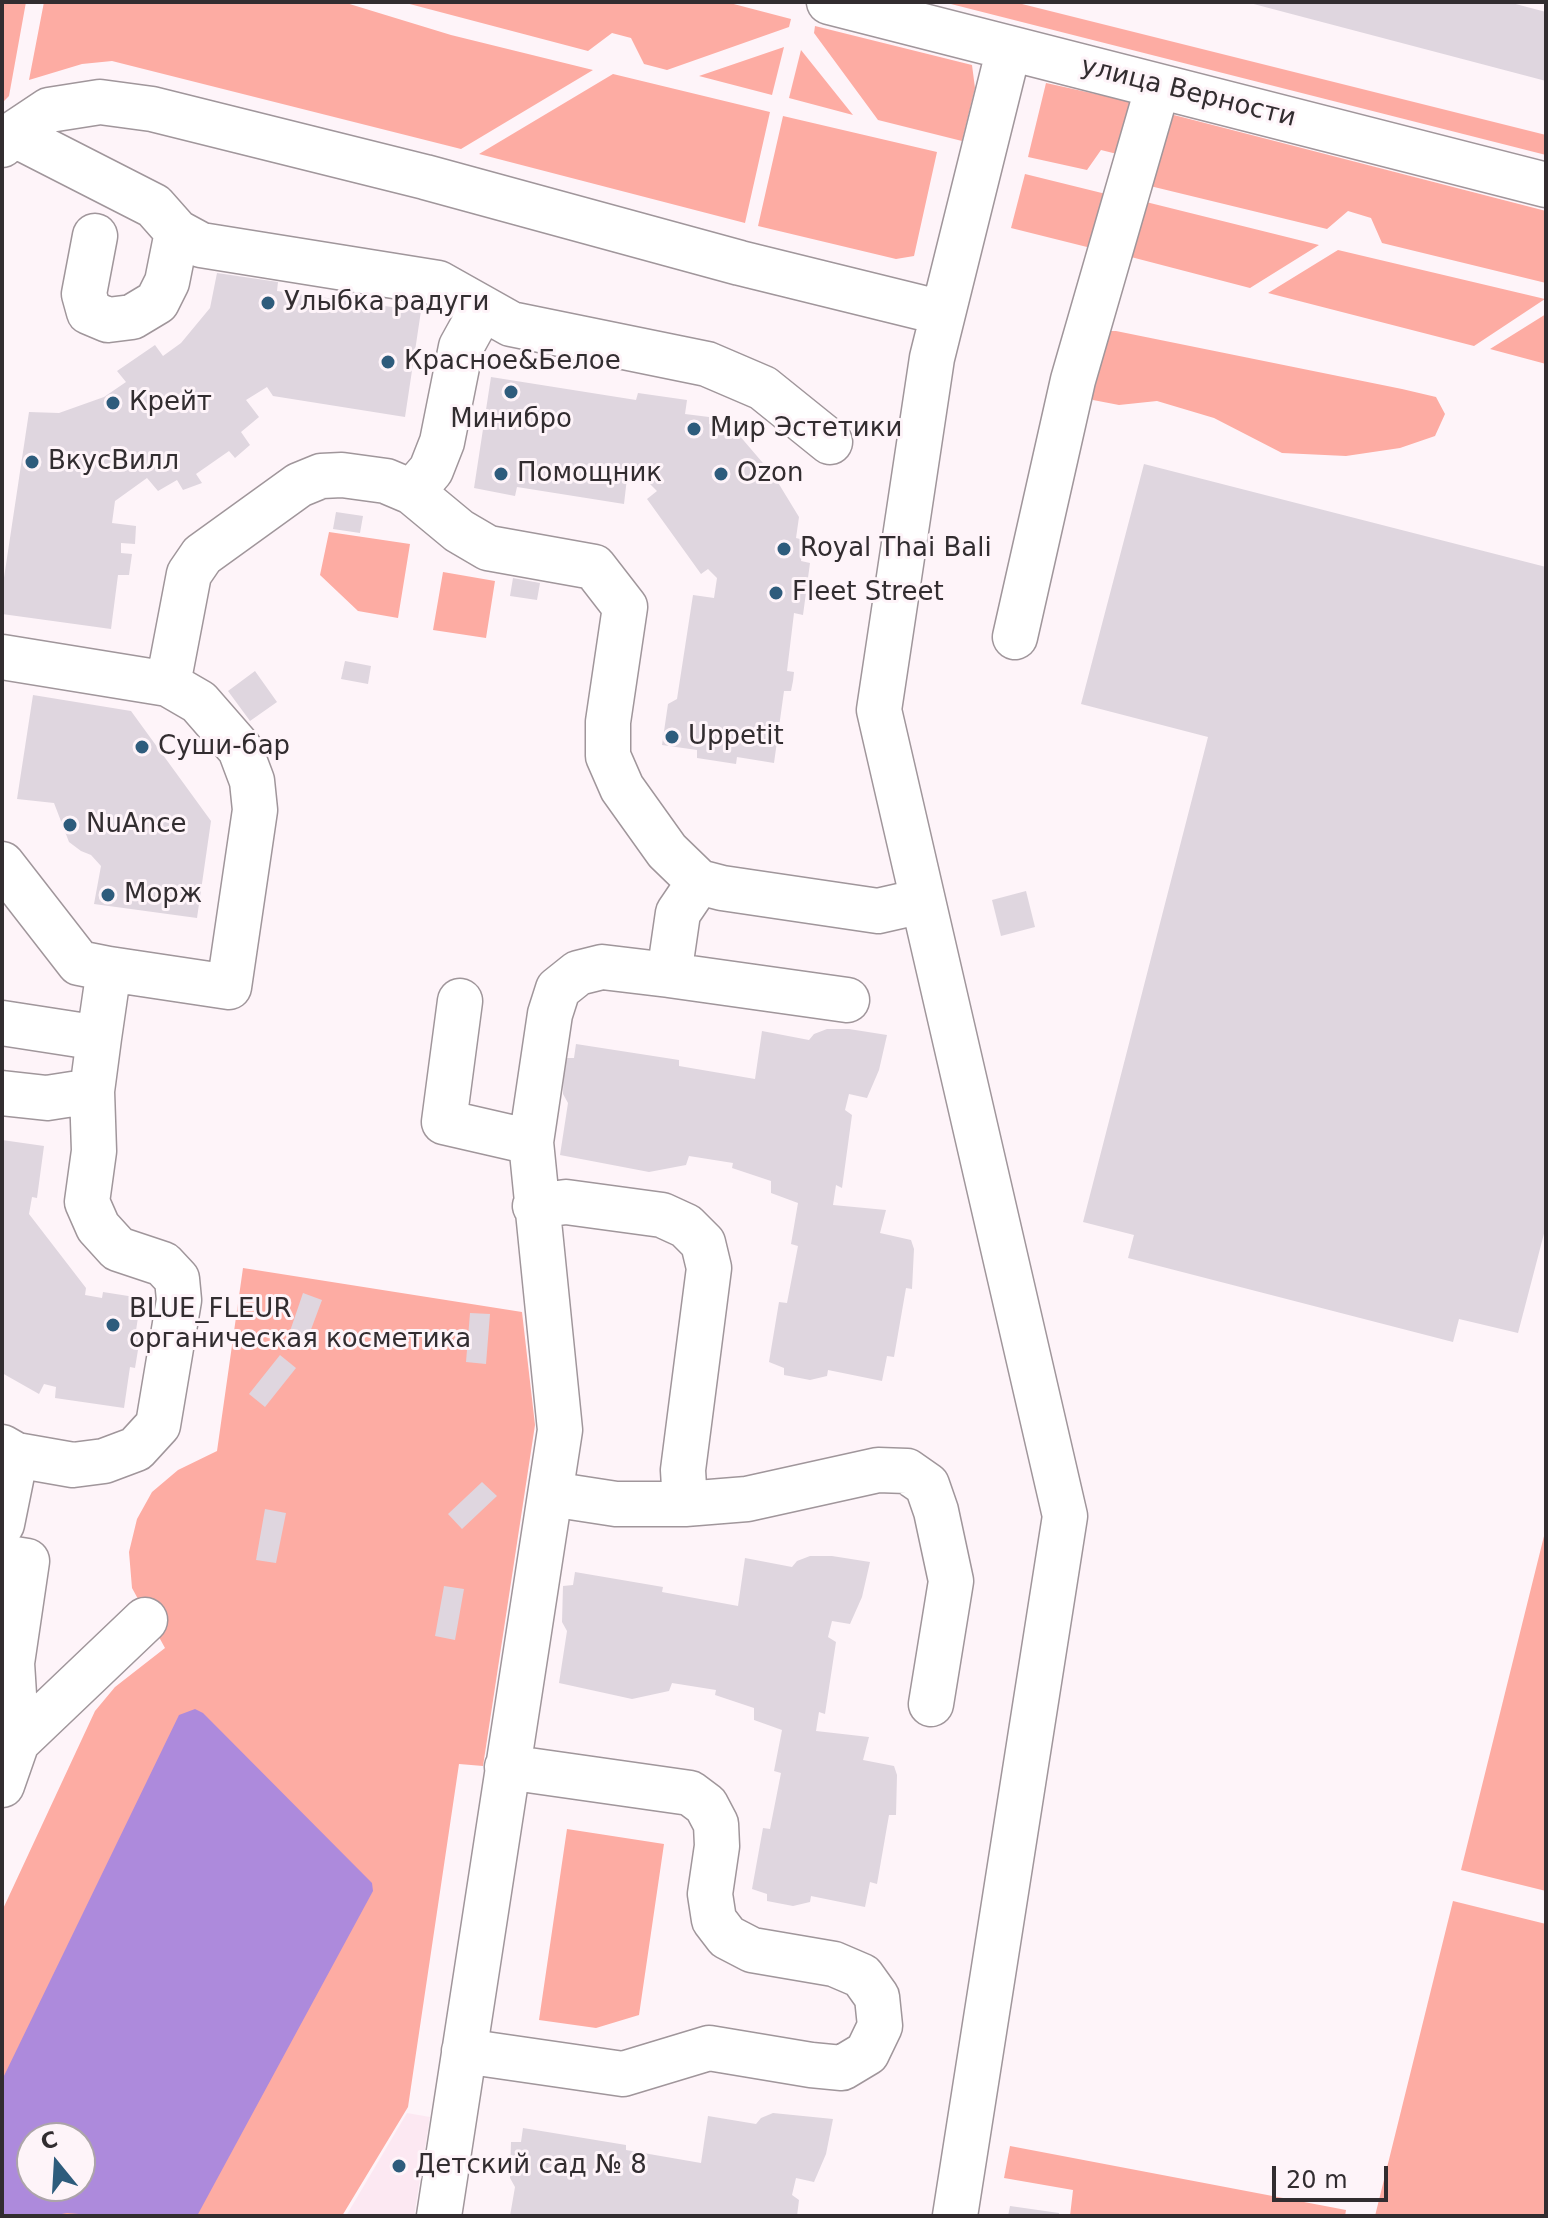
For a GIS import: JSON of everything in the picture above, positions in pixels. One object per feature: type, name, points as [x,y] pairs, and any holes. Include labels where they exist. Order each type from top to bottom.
[{"type":"street","name":"улица Верности","points":[[829,2],[1546,185]]},
{"type":"street","points":[[955,2216],[1065,1516],[879,710],[932,358],[1009,48]]},
{"type":"street","points":[[1015,637],[1073,380],[1158,86]]},
{"type":"street","points":[[830,442],[763,388],[707,364],[511,324],[438,283],[201,245],[177,232],[154,206],[8,140],[49,110],[100,102],[152,109],[943,313]]},
{"type":"street","points":[[95,236],[84,294],[89,312],[108,320],[132,317],[157,302],[167,282],[177,232]]},
{"type":"street","points":[[412,492],[431,470],[442,442],[461,347],[482,309]]},
{"type":"street","points":[[168,684],[189,574],[202,555],[299,485],[321,476],[342,475],[386,481],[412,492],[459,531],[488,548],[594,567],[625,607],[608,722],[608,756],[622,788],[667,851],[699,882],[878,911],[922,901]]},
{"type":"street","points":[[2,657],[168,684],[199,702],[240,749],[252,781],[255,810],[229,987],[79,963],[2,864]]},
{"type":"street","points":[[669,975],[678,913],[699,882]]},
{"type":"street","points":[[439,2216],[560,1430],[535,1206],[531,1142],[550,1014],[558,989],[578,973],[602,967],[847,1000]]},
{"type":"street","points":[[2,1524],[9,1451],[73,1465],[104,1461],[136,1449],[158,1425],[179,1300],[177,1279],[163,1264],[118,1249],[98,1227],[87,1202],[94,1151],[92,1091],[109,969]]},
{"type":"street","points":[[460,1001],[444,1122],[531,1142]]},
{"type":"street","points":[[2,1023],[99,1038]]},
{"type":"street","points":[[2,1093],[47,1098],[92,1091]]},
{"type":"street","points":[[535,1206],[566,1202],[662,1215],[686,1226],[703,1243],[709,1268],[683,1470],[685,1504]]},
{"type":"street","points":[[551,1494],[616,1504],[685,1504],[747,1499],[878,1470],[907,1471],[927,1485],[936,1511],[951,1581],[931,1704]]},
{"type":"street","points":[[2,1557],[27,1561],[12,1663],[17,1742],[2,1785]]},
{"type":"street","points":[[17,1742],[145,1620]]},
{"type":"street","points":[[464,2051],[623,2074],[709,2048],[842,2068],[867,2053],[880,2026],[877,1997],[862,1976],[834,1964],[752,1950],[727,1937],[714,1920],[710,1894],[717,1846],[716,1824],[706,1805],[690,1793],[507,1767]]},
{"type":"shaded area","points":[[2,2],[26,2],[9,96],[2,103]]},
{"type":"shaded area","points":[[44,2],[343,2],[451,35],[593,70],[461,149],[112,61],[82,64],[29,80]]},
{"type":"shaded area","points":[[402,2],[726,2],[791,19],[789,27],[667,70],[644,64],[631,38],[612,33],[588,51]]},
{"type":"shaded area","points":[[943,2],[1014,2],[1546,135],[1546,155]]},
{"type":"shaded area","points":[[815,26],[972,65],[975,88],[962,141],[878,120],[814,33]]},
{"type":"shaded area","points":[[784,47],[772,95],[699,76]]},
{"type":"shaded area","points":[[801,50],[853,115],[789,98]]},
{"type":"shaded area","points":[[613,74],[770,112],[745,223],[479,154]]},
{"type":"shaded area","points":[[1046,83],[1132,102],[1117,154],[1101,150],[1087,170],[1028,157]]},
{"type":"shaded area","points":[[1170,114],[1546,211],[1546,283],[1382,243],[1371,218],[1348,211],[1327,229],[1150,186]]},
{"type":"shaded area","points":[[783,116],[937,152],[914,256],[896,259],[758,226]]},
{"type":"shaded area","points":[[1025,174],[1110,195],[1095,249],[1011,228]]},
{"type":"shaded area","points":[[1146,202],[1319,245],[1250,288],[1131,257]]},
{"type":"shaded area","points":[[1338,250],[1545,299],[1474,346],[1268,293]]},
{"type":"shaded area","points":[[1546,314],[1546,364],[1490,349]]},
{"type":"shaded area","points":[[1103,331],[1116,331],[1436,397],[1445,414],[1435,436],[1400,448],[1346,456],[1282,453],[1214,418],[1157,401],[1119,405],[1093,400],[1084,382]]},
{"type":"shaded area","points":[[329,532],[410,544],[398,618],[358,611],[320,575]]},
{"type":"shaded area","points":[[443,572],[495,581],[486,638],[433,630]]},
{"type":"shaded area","points":[[243,1268],[522,1312],[535,1425],[483,1766],[459,1764],[408,2107],[342,2216],[2,2216],[2,1911],[95,1711],[115,1687],[165,1648],[132,1588],[129,1552],[137,1519],[152,1492],[178,1470],[217,1451]]},
{"type":"shaded area","points":[[1546,1528],[1546,1891],[1461,1870]]},
{"type":"shaded area","points":[[195,1709],[203,1713],[372,1883],[373,1891],[197,2216],[67,2213],[2,2216],[2,2080],[179,1715]]},
{"type":"shaded area","points":[[567,1829],[664,1844],[639,2015],[596,2028],[539,2020]]},
{"type":"shaded area","points":[[1453,1901],[1546,1924],[1546,2216],[1375,2216]]},
{"type":"shaded area","name":"Детский сад № 8","points":[[407,2113],[430,2117],[414,2216],[346,2216]]},
{"type":"shaded area","points":[[1010,2146],[1346,2210],[1345,2216],[1070,2216],[1073,2190],[1004,2178]]},
{"type":"building","points":[[1246,2],[1508,2],[1546,12],[1546,81]]},
{"type":"building","points":[[217,273],[278,282],[277,291],[421,311],[405,417],[273,396],[267,387],[246,400],[259,417],[241,432],[250,445],[235,458],[229,451],[196,474],[202,483],[183,490],[177,480],[158,491],[147,478],[115,501],[112,523],[136,526],[135,544],[121,543],[121,553],[132,554],[129,575],[118,575],[111,629],[2,614],[2,591],[29,412],[59,413],[104,397],[126,382],[117,371],[155,345],[163,356],[181,343],[210,308]]},
{"type":"building","points":[[491,377],[636,400],[638,393],[687,400],[685,414],[709,417],[709,424],[723,426],[727,421],[774,476],[799,517],[796,538],[804,540],[801,561],[810,563],[803,615],[794,613],[787,671],[794,672],[793,681],[791,691],[784,691],[774,763],[737,757],[736,764],[697,758],[697,750],[662,745],[668,704],[677,699],[693,595],[714,598],[717,578],[708,569],[701,574],[647,499],[657,491],[647,481],[627,478],[624,504],[517,487],[515,496],[474,488]]},
{"type":"building","points":[[1144,464],[1546,567],[1546,1226],[1518,1333],[1459,1319],[1453,1342],[1128,1258],[1134,1235],[1083,1222],[1208,737],[1081,704]]},
{"type":"building","points":[[336,512],[363,516],[360,533],[333,529]]},
{"type":"building","points":[[513,578],[540,583],[537,600],[510,596]]},
{"type":"building","points":[[345,661],[371,666],[368,684],[341,679]]},
{"type":"building","points":[[255,671],[277,702],[250,721],[228,691]]},
{"type":"building","points":[[33,695],[131,711],[211,821],[197,918],[94,904],[101,866],[91,855],[69,842],[54,803],[17,799]]},
{"type":"building","points":[[1026,891],[1035,927],[1001,936],[992,900]]},
{"type":"building","points":[[827,1029],[887,1035],[879,1070],[867,1098],[849,1094],[845,1110],[852,1115],[842,1188],[836,1185],[833,1205],[886,1210],[880,1233],[911,1240],[914,1249],[912,1289],[906,1288],[894,1357],[887,1356],[882,1381],[828,1370],[827,1376],[810,1380],[784,1375],[784,1368],[769,1362],[779,1302],[787,1303],[798,1246],[791,1244],[798,1203],[771,1193],[771,1181],[732,1168],[733,1163],[689,1156],[686,1165],[649,1172],[560,1155],[568,1103],[563,1094],[564,1058],[574,1058],[576,1044],[679,1060],[679,1066],[755,1079],[762,1031],[809,1040],[814,1034]]},
{"type":"building","points":[[2,1140],[44,1146],[37,1198],[32,1197],[29,1214],[86,1288],[85,1295],[102,1298],[103,1292],[141,1298],[135,1337],[140,1338],[135,1368],[130,1367],[124,1408],[55,1398],[56,1387],[44,1384],[39,1394],[2,1373]]},
{"type":"building","points":[[303,1293],[322,1300],[306,1343],[288,1337]]},
{"type":"building","points":[[470,1313],[490,1314],[486,1364],[466,1362]]},
{"type":"building","points":[[280,1355],[296,1368],[265,1407],[249,1394]]},
{"type":"building","points":[[482,1482],[497,1496],[462,1529],[448,1514]]},
{"type":"building","points":[[265,1509],[286,1513],[276,1563],[256,1560]]},
{"type":"building","points":[[810,1556],[870,1562],[862,1597],[850,1624],[832,1621],[828,1637],[836,1642],[825,1714],[819,1712],[816,1731],[869,1737],[863,1760],[894,1766],[897,1775],[896,1815],[889,1815],[877,1884],[870,1882],[865,1907],[811,1896],[810,1902],[793,1906],[767,1901],[767,1894],[752,1889],[763,1828],[770,1829],[781,1773],[774,1771],[782,1730],[754,1720],[754,1708],[715,1695],[716,1690],[672,1683],[669,1691],[632,1699],[559,1683],[567,1631],[562,1622],[563,1586],[573,1585],[575,1572],[663,1587],[662,1592],[738,1606],[745,1558],[792,1567],[797,1561]]},
{"type":"building","points":[[444,1586],[464,1589],[455,1640],[435,1636]]},
{"type":"building","points":[[773,2113],[833,2119],[826,2154],[814,2182],[796,2178],[792,2195],[799,2200],[797,2216],[510,2216],[515,2187],[510,2178],[511,2142],[521,2142],[523,2128],[626,2145],[626,2150],[701,2163],[708,2116],[756,2124]]},
{"type":"building","points":[[1010,2206],[1059,2213],[1059,2216],[1008,2216]]},
{"type":"place","name":"Улыбка радуги","points":[[268,303]]},
{"type":"place","name":"Красное&Белое","points":[[388,362]]},
{"type":"place","name":"Минибро","points":[[511,392]]},
{"type":"place","name":"Крейт","points":[[113,403]]},
{"type":"place","name":"Мир Эстетики","points":[[694,429]]},
{"type":"place","name":"ВкусВилл","points":[[32,462]]},
{"type":"place","name":"Помощник","points":[[501,474]]},
{"type":"place","name":"Ozon","points":[[721,474]]},
{"type":"place","name":"Royal Thai Bali","points":[[784,549]]},
{"type":"place","name":"Fleet Street","points":[[776,593]]},
{"type":"place","name":"Uppetit","points":[[672,737]]},
{"type":"place","name":"Суши-бар","points":[[142,747]]},
{"type":"place","name":"NuAnce","points":[[70,825]]},
{"type":"place","name":"Морж","points":[[108,895]]},
{"type":"place","name":"BLUE_FLEUR органическая косметика","points":[[113,1325]]},
{"type":"place","name":"Детский сад № 8","points":[[399,2166]]}]
